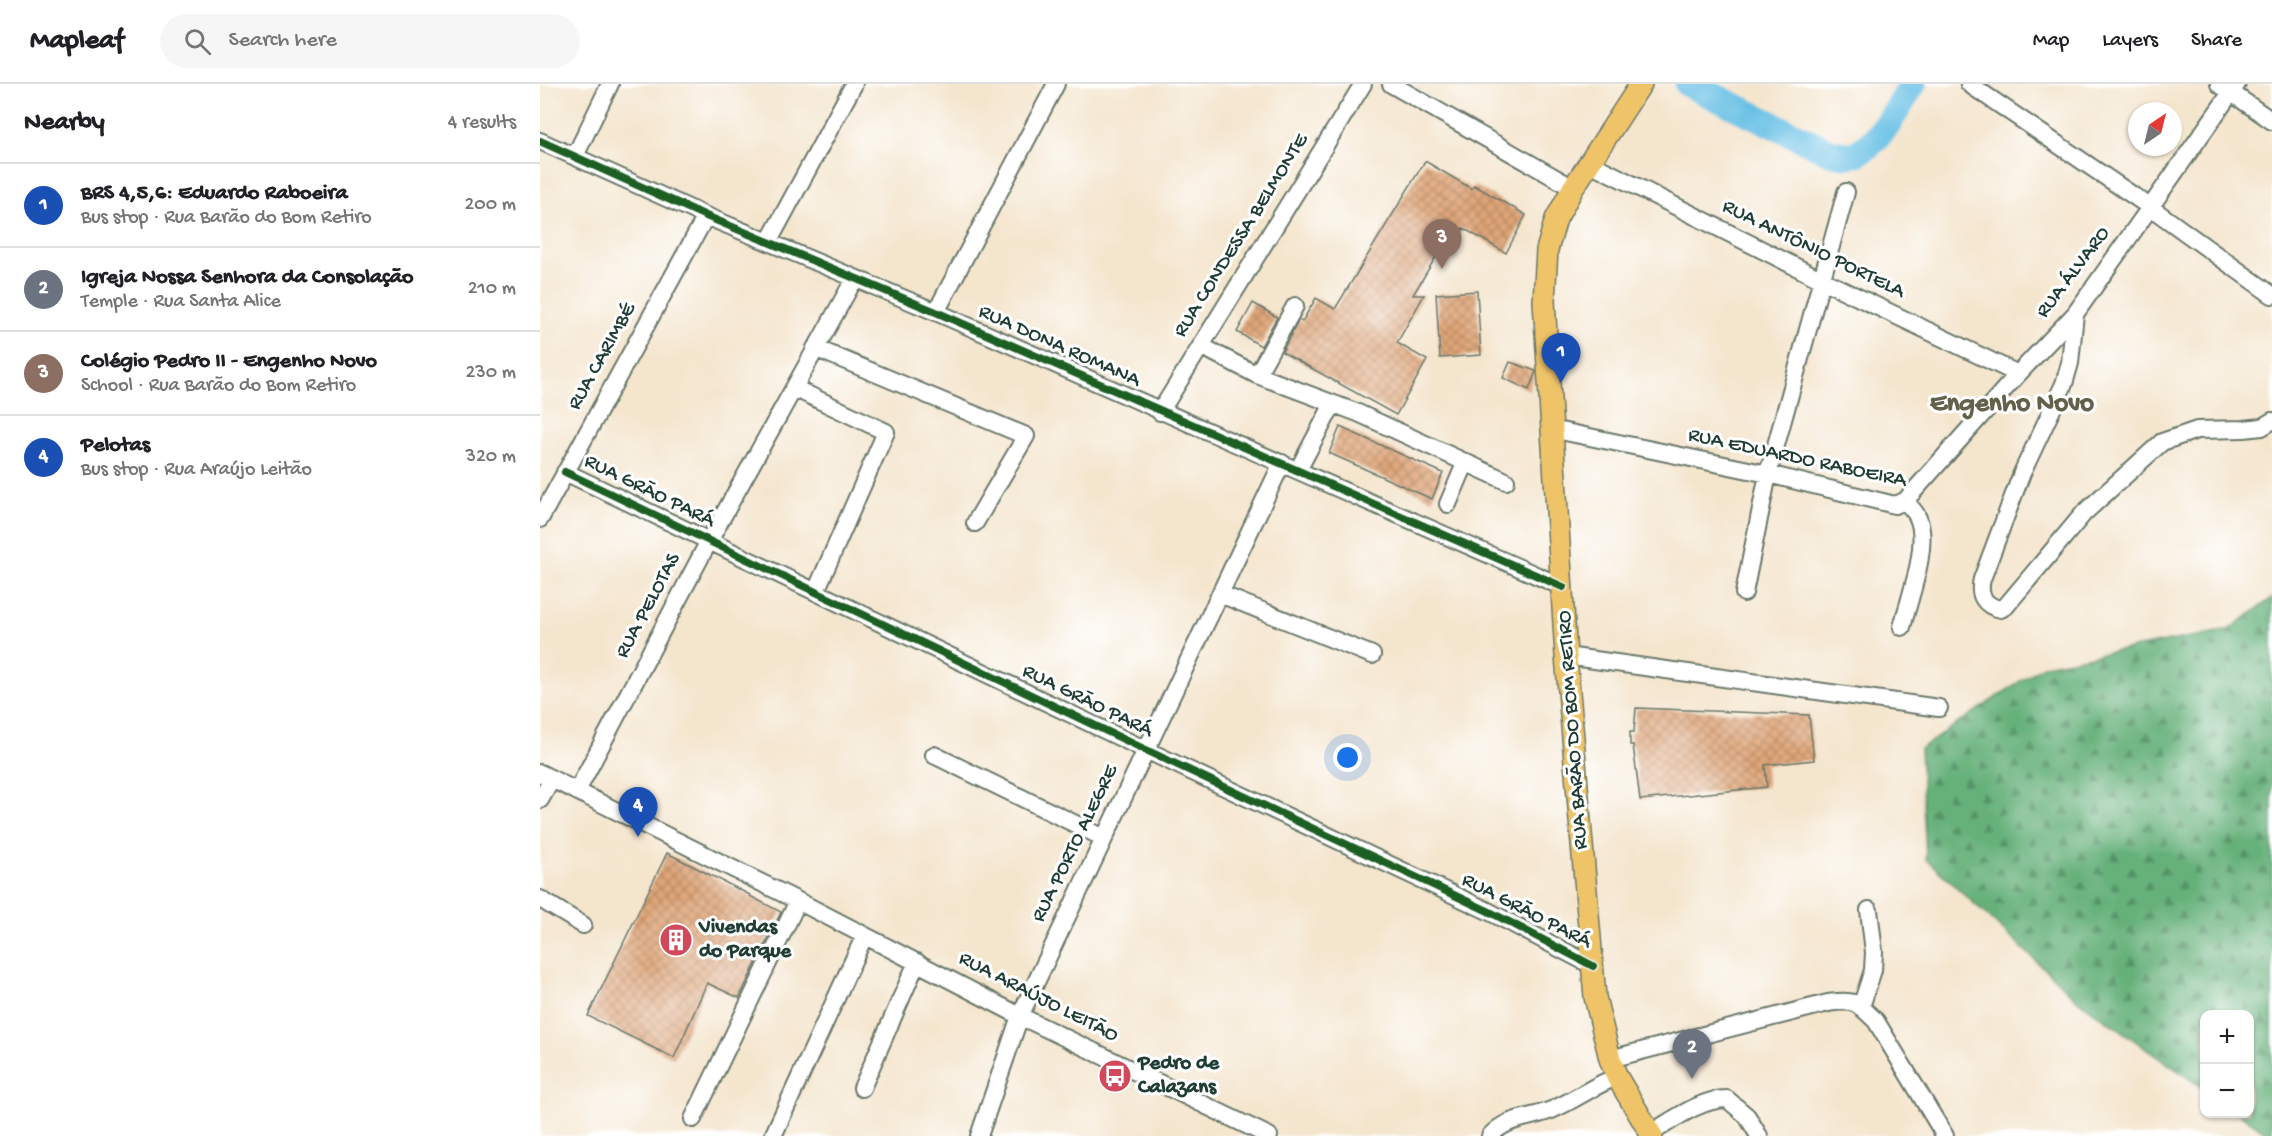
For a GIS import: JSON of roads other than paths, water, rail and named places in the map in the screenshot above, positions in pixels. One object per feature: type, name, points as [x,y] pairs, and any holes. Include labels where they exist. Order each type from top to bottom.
[{"type":"main road","name":"RUA BARÃO DO BOM RETIRO","points":[[1641,84],[1573,188],[1556,219],[1547,250],[1544,301],[1566,656],[1595,997],[1613,1068],[1652,1135]]},
{"type":"street","points":[[575,156],[610,84]]},
{"type":"street","points":[[769,241],[854,84]]},
{"type":"street","points":[[936,312],[1056,84]]},
{"type":"street","name":"RUA CONDESSA BELMONTE","points":[[1160,412],[1363,84]]},
{"type":"street","points":[[1391,84],[1573,188]]},
{"type":"street","points":[[1969,84],[2150,207],[2272,295]]},
{"type":"street","points":[[2229,87],[2272,121]]},
{"type":"street","name":"RUA ÁLVARO","points":[[1905,501],[2018,374],[2075,315],[2229,87]]},
{"type":"street","name":"RUA DONA ROMANA","points":[[540,141],[706,216],[936,312],[1563,587]]},
{"type":"street","name":"RUA ANTÔNIO PORTELA","points":[[1590,163],[1822,280],[2018,374]]},
{"type":"street","points":[[1744,593],[1768,474],[1846,192]]},
{"type":"street","name":"RUA CARIMBÉ","points":[[540,519],[706,216]]},
{"type":"street","name":"RUA PELOTAS","points":[[577,791],[709,541],[855,278]]},
{"type":"street","points":[[1257,375],[1295,306]]},
{"type":"street","points":[[2075,315],[2070,363],[2064,384],[2022,473],[1982,579],[1979,591],[1982,598],[1994,608],[2001,609],[2006,606],[2084,513],[2162,442],[2196,430],[2262,427],[2272,421]]},
{"type":"street","points":[[1201,346],[1257,375],[1333,404],[1506,481]]},
{"type":"street","points":[[815,348],[1026,436],[975,523]]},
{"type":"street","points":[[794,388],[886,432],[816,591]]},
{"type":"street","points":[[1298,470],[1333,404]]},
{"type":"street","name":"RUA EDUARDO RABOEIRA","points":[[1551,429],[1768,474],[1895,505],[1905,501],[1917,516],[1922,531],[1922,548],[1902,627]]},
{"type":"street","name":"RUA PORTO ALEGRE","points":[[979,1136],[1020,1016],[1282,463]]},
{"type":"street","points":[[1448,504],[1466,464]]},
{"type":"street","name":"RUA GRÃO PARÁ","points":[[566,472],[1488,911],[1593,966]]},
{"type":"street","points":[[540,496],[557,487]]},
{"type":"street","points":[[1220,594],[1372,656]]},
{"type":"street","points":[[1566,656],[1939,708]]},
{"type":"street","points":[[934,755],[1104,838]]},
{"type":"street","name":"RUA ARAÚJO LEITÃO","points":[[540,800],[546,776],[1259,1134]]},
{"type":"street","points":[[540,899],[583,925]]},
{"type":"street","points":[[693,1119],[798,901]]},
{"type":"street","points":[[1861,1007],[1873,970],[1874,952],[1869,910]]},
{"type":"street","points":[[773,1136],[864,937]]},
{"type":"street","points":[[862,1088],[917,962]]},
{"type":"street","points":[[1490,1136],[1497,1128],[1512,1119],[1541,1115],[1613,1068],[1828,1003],[1848,1000],[1861,1007],[1876,1022],[1946,1136]]},
{"type":"street","points":[[1652,1135],[1714,1099],[1727,1099],[1747,1116],[1759,1136]]},
{"type":"waterway","points":[[1688,84],[1830,152],[1847,155],[1857,153],[1874,141],[1913,84]]},
{"type":"place","name":"Colégio Pedro II - Engenho Novo","points":[[1442,269]]},
{"type":"place","name":"BRS 4,5,6: Eduardo Raboeira","points":[[1561,383]]},
{"type":"place","name":"Pelotas","points":[[638,837]]},
{"type":"place","name":"Vivendas do Parque","points":[[676,940]]},
{"type":"place","name":"Pedro de Calazans","points":[[1115,1076]]},
{"type":"place","name":"Igreja Nossa Senhora da Consolação","points":[[1692,1079]]},
{"type":"district","name":"Engenho Novo","points":[[2012,405]]}]
